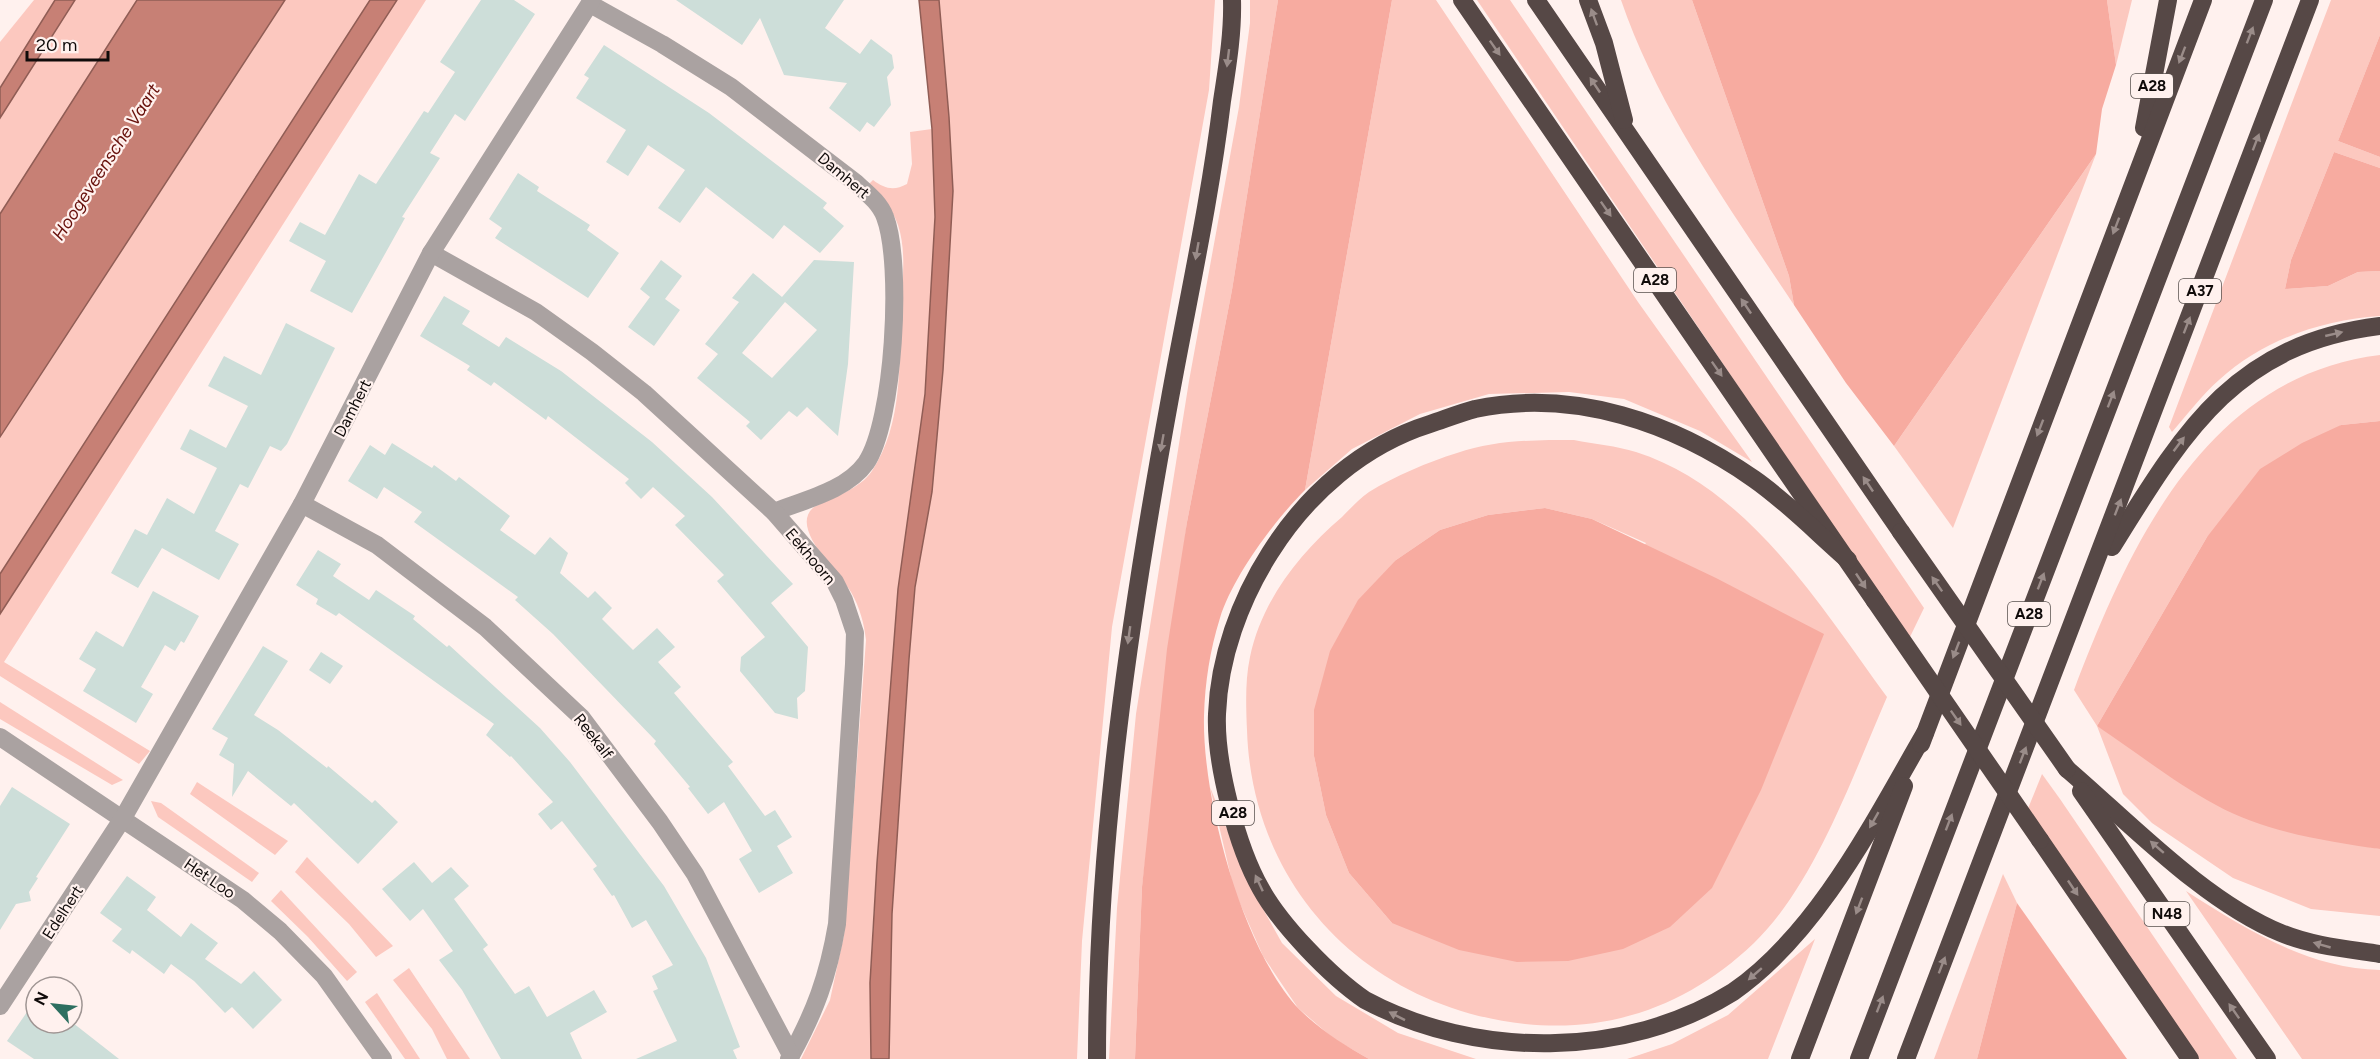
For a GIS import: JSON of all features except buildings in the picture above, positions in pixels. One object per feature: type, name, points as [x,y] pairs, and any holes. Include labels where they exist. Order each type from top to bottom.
[{"type":"highway","points":[[1097,1059],[1106,859],[1126,653],[1139,568],[1218,141],[1232,21],[1232,0]]},
{"type":"highway","name":"A28","points":[[1462,0],[2190,1059]]},
{"type":"highway","points":[[1536,0],[1901,532],[2067,769],[2226,904],[2282,933],[2333,948],[2380,954]]},
{"type":"highway","points":[[1588,0],[1604,43],[1628,134]]},
{"type":"highway","name":"A28","points":[[1800,1059],[2136,172],[2168,0]]},
{"type":"highway","points":[[2136,172],[2203,0]]},
{"type":"highway","name":"A28","points":[[1859,1059],[2264,0]]},
{"type":"highway","name":"A37","points":[[2090,581],[2310,0]]},
{"type":"highway","name":"A28","points":[[1906,1059],[2090,581],[2161,469],[2200,416],[2247,374],[2277,356],[2317,338],[2380,326]]},
{"type":"highway","name":"A28","points":[[1848,560],[1757,481],[1703,446],[1652,423],[1594,408],[1534,404],[1477,409],[1411,430],[1358,458],[1317,493],[1281,535],[1255,575],[1237,618],[1224,665],[1217,716],[1224,776],[1239,836],[1261,890],[1319,962],[1365,1000],[1410,1023],[1463,1044],[1512,1050],[1572,1053],[1618,1045],[1670,1027],[1733,993],[1775,957],[1814,911],[1851,859],[1925,734]]},
{"type":"highway","name":"N48","points":[[2067,769],[2267,1059]]},
{"type":"street","name":"Damhert","points":[[123,818],[302,504],[430,253],[591,2],[731,87],[856,183],[872,197],[885,216],[893,252],[895,280],[888,394],[877,443],[864,465],[847,482],[774,512]]},
{"type":"street","name":"Eekhoorn","points":[[430,253],[536,312],[592,352],[686,429],[774,512],[835,582],[851,615],[855,633],[837,924],[830,965],[820,998],[790,1057]]},
{"type":"street","name":"Reekalf","points":[[302,504],[377,545],[476,620],[581,717],[660,822],[695,874],[790,1057]]},
{"type":"street","name":"Het Loo","points":[[0,737],[243,900],[280,931],[324,976],[383,1059]]},
{"type":"street","name":"Edelhert","points":[[0,1006],[123,818]]},
{"type":"shaded area","points":[[34,0],[55,0],[0,88],[0,42]]},
{"type":"shaded area","points":[[75,0],[137,0],[0,214],[0,118]]},
{"type":"shaded area","points":[[285,0],[370,0],[0,574],[0,437]]},
{"type":"shaded area","points":[[397,0],[426,0],[4,662],[150,751],[139,764],[0,676],[0,614]]},
{"type":"shaded area","points":[[939,0],[1215,0],[1209,90],[1112,627],[1082,941],[1077,1059],[889,1059],[892,914],[909,659],[915,587],[932,492],[943,370],[949,117]]},
{"type":"shaded area","points":[[1250,0],[1278,0],[1232,290],[1187,522],[1142,887],[1135,1059],[1109,1059],[1117,908],[1136,714],[1189,381],[1239,107],[1250,23]]},
{"type":"shaded area","points":[[1278,0],[1392,0],[1305,490],[1256,550],[1226,602],[1213,642],[1207,678],[1204,716],[1205,750],[1218,829],[1229,871],[1243,912],[1278,983],[1299,1009],[1315,1024],[1369,1059],[1135,1059],[1142,887],[1167,649],[1187,522],[1232,290]]},
{"type":"shaded area","points":[[1392,0],[1436,0],[1638,302],[1752,462],[1700,431],[1624,399],[1569,392],[1489,394],[1420,414],[1352,449],[1305,490]]},
{"type":"shaded area","points":[[1477,0],[1510,0],[1924,608],[1909,639]]},
{"type":"shaded area","points":[[1621,0],[1692,0],[1789,276],[1794,305],[1721,195],[1676,120],[1655,81]]},
{"type":"shaded area","points":[[1692,0],[2107,0],[2116,65],[2102,109],[2096,154],[1894,446],[1846,383],[1794,305],[1789,276]]},
{"type":"shaded area","points":[[2107,0],[2132,0],[2116,65]]},
{"type":"shaded area","points":[[2331,0],[2380,0],[2380,35],[2338,141],[2380,157],[2380,168],[2334,152],[2291,260],[2285,289],[2328,286],[2358,272],[2380,271],[2380,316],[2315,327],[2294,334],[2254,354],[2213,386],[2172,432],[2169,427]]},
{"type":"shaded area","points":[[2380,35],[2380,157],[2338,141]]},
{"type":"shaded area","points":[[932,129],[935,217],[925,394],[898,589],[873,921],[870,983],[871,1059],[801,1059],[830,1000],[844,935],[866,640],[854,598],[811,538],[807,526],[808,516],[814,507],[846,492],[867,477],[882,453],[889,434],[899,373],[902,246],[901,235],[893,214],[869,184],[873,180],[886,187],[898,188],[907,184],[912,164],[910,132]]},
{"type":"shaded area","points":[[2334,152],[2380,168],[2380,271],[2358,272],[2328,286],[2285,289],[2291,260]]},
{"type":"shaded area","points":[[2096,154],[1953,528],[1894,446]]},
{"type":"shaded area","points":[[2380,355],[2380,421],[2341,425],[2207,537],[2097,726],[2074,690],[2121,579],[2149,526],[2182,476],[2221,432],[2267,396],[2319,369]]},
{"type":"shaded area","points":[[2380,421],[2380,849],[2338,843],[2275,829],[2235,814],[2186,787],[2097,726],[2207,537],[2260,469],[2302,443],[2341,425]]},
{"type":"shaded area","points":[[1574,440],[1636,452],[1677,469],[1714,493],[1748,522],[1779,554],[1836,626],[1887,697],[1846,794],[1814,860],[1776,919],[1754,943],[1704,983],[1677,998],[1648,1010],[1619,1018],[1589,1024],[1557,1026],[1525,1024],[1468,1013],[1416,993],[1370,965],[1329,930],[1296,888],[1271,841],[1254,788],[1246,703],[1250,657],[1263,616],[1273,597],[1311,546],[1369,492],[1412,470],[1486,445]],"holes":[[[1545,508],[1592,519],[1646,543],[1392,923],[1349,873],[1326,815],[1314,756],[1396,560],[1440,530],[1488,515]]]},
{"type":"shaded area","points":[[1545,508],[1592,519],[1716,578],[1824,634],[1761,790],[1712,888],[1670,927],[1623,949],[1568,961],[1517,962],[1459,950],[1392,923],[1349,873],[1326,815],[1314,756],[1314,710],[1330,651],[1358,600],[1396,560],[1440,530],[1488,515]]},
{"type":"shaded area","points":[[0,702],[123,780],[112,785],[0,719]]},
{"type":"shaded area","points":[[2097,726],[2299,834],[2380,849],[2380,916],[2311,909],[2233,878],[2152,823],[2123,794]]},
{"type":"shaded area","points":[[2042,774],[2237,1059],[2196,1059],[2027,811]]},
{"type":"shaded area","points":[[197,782],[288,841],[275,855],[190,794]]},
{"type":"shaded area","points":[[1210,787],[1249,884],[1282,943],[1336,996],[1398,1033],[1476,1059],[1369,1059],[1334,1039],[1298,1008],[1263,956],[1234,890]]},
{"type":"shaded area","points":[[151,801],[161,803],[259,873],[252,882],[158,817]]},
{"type":"shaded area","points":[[307,857],[393,946],[376,957],[349,924],[295,872]]},
{"type":"shaded area","points":[[2003,874],[2017,903],[1977,1059],[1934,1059]]},
{"type":"shaded area","points":[[281,890],[357,972],[347,981],[308,937],[271,901]]},
{"type":"shaded area","points":[[2186,891],[2254,932],[2302,954],[2353,968],[2380,970],[2380,1059],[2302,1059]]},
{"type":"shaded area","points":[[2017,903],[2127,1059],[1977,1059]]},
{"type":"shaded area","points":[[1815,939],[1768,1059],[1627,1059],[1672,1044],[1728,1015]]},
{"type":"shaded area","points":[[409,968],[470,1059],[447,1059],[432,1029],[393,980]]},
{"type":"shaded area","points":[[377,993],[420,1059],[405,1059],[365,1002]]},
{"type":"water","points":[[55,0],[75,0],[0,118],[0,88]]},
{"type":"water","name":"Hoogeveensche Vaart","points":[[137,0],[285,0],[0,437],[0,214]]},
{"type":"water","points":[[370,0],[397,0],[0,614],[0,574]]},
{"type":"water","points":[[919,0],[939,0],[953,191],[943,370],[932,492],[915,587],[909,659],[892,914],[889,1059],[871,1059],[870,983],[877,863],[898,589],[925,394],[935,217],[932,129]]}]
